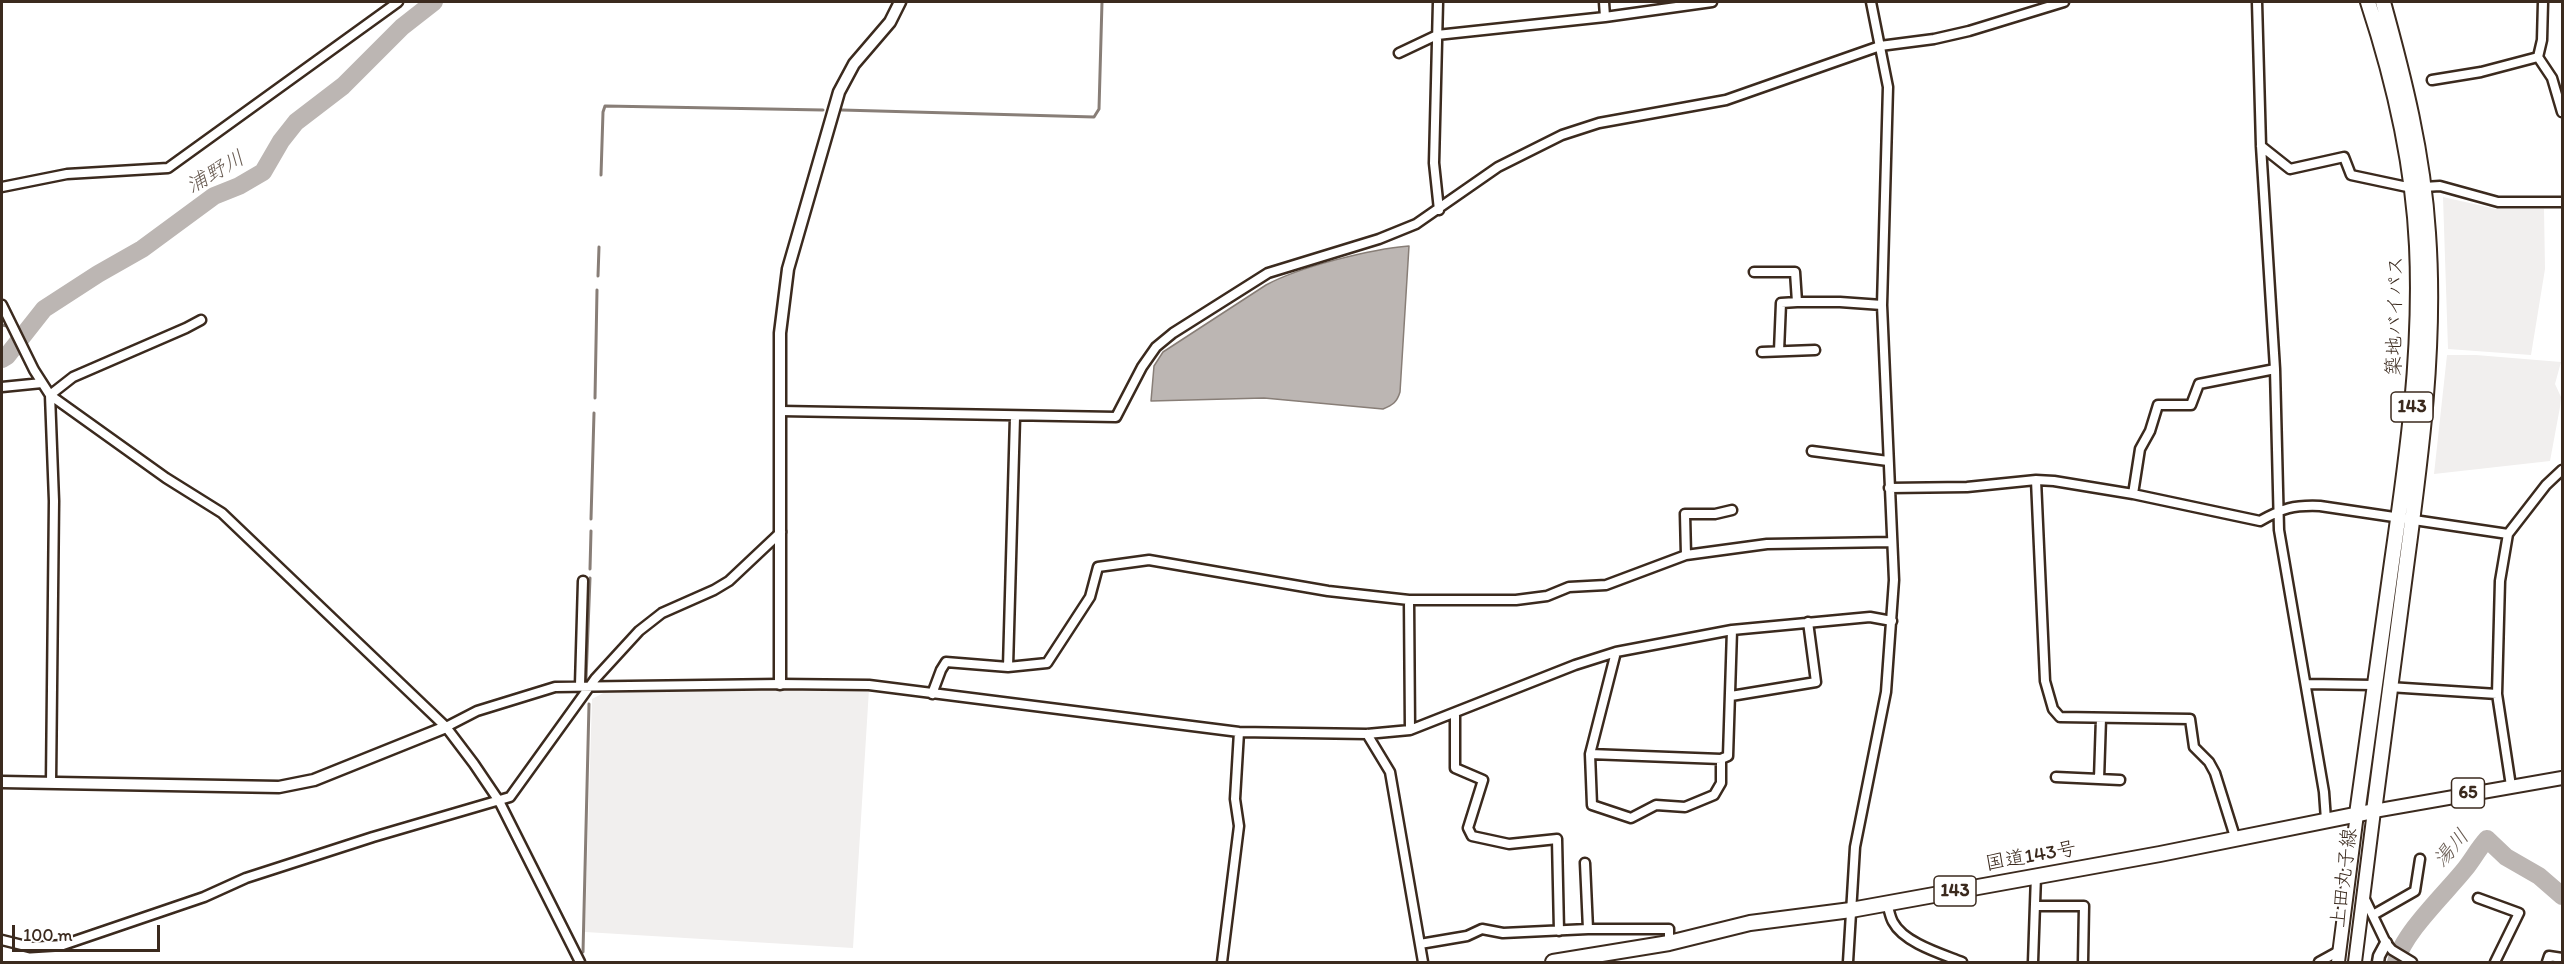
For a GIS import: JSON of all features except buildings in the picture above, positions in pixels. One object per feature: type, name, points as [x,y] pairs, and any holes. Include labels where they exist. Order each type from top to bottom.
[{"type":"highway","name":"築地バイパス","points":[[2368,2],[2394,88],[2429,234],[2431,332],[2426,411],[2374,811]]},
{"type":"highway","name":"築地バイパス","points":[[2357,814],[2398,519],[2417,339],[2418,188],[2405,79],[2383,2]]},
{"type":"highway","name":"国道143号","points":[[1553,963],[1669,943],[1750,923],[1887,904],[2236,840],[2374,811]]},
{"type":"main road","name":"上田丸子線","points":[[2355,963],[2374,811],[2562,778]]},
{"type":"main road","name":"上田丸子線","points":[[2338,957],[2357,814]]},
{"type":"street","points":[[2,187],[67,174],[168,168],[398,2]]},
{"type":"street","points":[[780,684],[780,333],[788,269],[833,106],[854,64],[884,32],[900,2]]},
{"type":"street","points":[[1438,2],[1434,163],[1438,210]]},
{"type":"street","points":[[1604,2],[1605,16]]},
{"type":"street","points":[[1399,53],[1437,34],[1712,2]]},
{"type":"street","points":[[1848,963],[1855,847],[1886,692],[1894,580],[1882,305],[1888,87],[1871,2]]},
{"type":"street","points":[[781,411],[1014,417],[1116,417],[1142,367],[1156,347],[1173,333],[1268,273],[1379,239],[1416,224],[1498,167],[1562,135],[1599,123],[1726,100],[1880,46],[1934,39],[1969,31],[2064,2]]},
{"type":"street","points":[[2257,2],[2261,146],[2275,369],[2279,530],[2306,684],[2326,820]]},
{"type":"street","points":[[2542,2],[2542,40],[2538,57],[2552,78],[2562,112]]},
{"type":"street","points":[[2432,80],[2481,72],[2538,57]]},
{"type":"street","points":[[2261,146],[2290,169],[2344,157],[2350,175],[2418,188],[2440,186],[2498,202],[2562,202]]},
{"type":"street","points":[[1754,272],[1795,272],[1797,302]]},
{"type":"street","points":[[1779,351],[1781,303],[1840,302],[1882,305]]},
{"type":"street","points":[[3,308],[34,370],[50,395],[166,478],[222,513],[446,727],[499,801],[579,963]]},
{"type":"street","points":[[50,395],[73,377],[201,320]]},
{"type":"street","points":[[1762,352],[1815,350]]},
{"type":"street","points":[[2133,494],[2140,449],[2150,431],[2157,405],[2191,405],[2199,384],[2275,369]]},
{"type":"street","points":[[2,387],[42,383]]},
{"type":"street","points":[[50,395],[54,501],[51,782]]},
{"type":"street","points":[[1008,667],[1014,417]]},
{"type":"street","points":[[1812,451],[1888,461]]},
{"type":"street","points":[[2511,786],[2497,694],[2500,581],[2508,534],[2546,485],[2562,470]]},
{"type":"street","points":[[1889,488],[1967,487],[2036,480],[2133,494],[2260,521],[2279,510],[2294,506],[2320,506],[2508,534]]},
{"type":"street","points":[[2036,480],[2045,681],[2053,709],[2060,717],[2190,719],[2194,747],[2216,773],[2236,840]]},
{"type":"street","points":[[1686,555],[1685,514],[1716,514],[1732,510]]},
{"type":"street","points":[[2,940],[30,947],[63,945],[204,897],[246,878],[486,802],[510,797],[590,685],[650,622],[662,613],[729,581],[781,532]]},
{"type":"street","points":[[932,694],[946,662],[1008,667],[1047,663],[1090,597],[1098,567],[1149,561],[1328,591],[1409,600],[1516,600],[1547,596],[1569,586],[1606,585],[1686,555],[1767,544],[1892,542]]},
{"type":"street","points":[[580,685],[583,581]]},
{"type":"street","points":[[1409,600],[1410,730]]},
{"type":"street","points":[[2,782],[279,787],[314,780],[446,727],[461,718],[513,699],[555,687],[580,685],[869,685],[1239,732],[1367,734],[1410,730],[1575,665],[1616,652],[1732,630],[1870,617],[1892,621]]},
{"type":"street","points":[[1731,696],[1816,682],[1808,622]]},
{"type":"street","points":[[1590,754],[1721,759],[1728,756],[1732,630]]},
{"type":"street","points":[[1616,652],[1590,754],[1592,805],[1631,818],[1656,805],[1684,807],[1714,795],[1721,783],[1721,759]]},
{"type":"street","points":[[2306,684],[2374,685]]},
{"type":"street","points":[[2390,687],[2497,694]]},
{"type":"street","points":[[1455,713],[1455,768],[1483,780],[1468,828],[1472,837],[1509,844],[1557,839],[1559,931]]},
{"type":"street","points":[[2098,779],[2101,718]]},
{"type":"street","points":[[1222,963],[1239,826],[1235,799],[1239,732]]},
{"type":"street","points":[[1367,734],[1390,772],[1423,963]]},
{"type":"street","points":[[2056,777],[2120,780]]},
{"type":"street","points":[[2373,915],[2415,891],[2420,859]]},
{"type":"street","points":[[1585,863],[1588,929]]},
{"type":"street","points":[[2033,963],[2036,875]]},
{"type":"street","points":[[2362,895],[2389,947],[2408,960]]},
{"type":"street","points":[[2478,898],[2519,913],[2495,963]]},
{"type":"street","points":[[1887,904],[1893,923],[1906,935],[1926,948],[1962,963]]},
{"type":"street","points":[[2036,906],[2084,906],[2083,963]]},
{"type":"street","points":[[1420,944],[1467,936],[1482,929],[1503,933],[1588,929],[1669,929],[1669,943]]},
{"type":"street","points":[[2378,963],[2379,956],[2389,947]]},
{"type":"street","points":[[2547,963],[2549,956],[2562,958]]},
{"type":"street","points":[[2319,963],[2338,957]]},
{"type":"shaded area","points":[[2443,197],[2496,209],[2544,209],[2545,269],[2531,355],[2448,349]]},
{"type":"shaded area","points":[[1409,246],[1400,392],[1396,401],[1389,406],[1383,409],[1264,398],[1151,401],[1154,366],[1163,352],[1266,285],[1280,278],[1336,260]]},
{"type":"shaded area","points":[[2447,355],[2561,362],[2555,384],[2561,397],[2560,407],[2550,461],[2434,474]]},
{"type":"shaded area","points":[[869,689],[853,948],[585,932],[592,699],[609,690]]},
{"type":"waterway","name":"浦野川","points":[[2,359],[7,356],[44,309],[142,249],[214,196],[239,186],[263,172],[281,141],[296,122],[343,86],[402,27],[434,2]]},
{"type":"waterway","points":[[842,110],[1094,117],[1099,109],[1102,2]]},
{"type":"waterway","points":[[601,175],[605,106],[823,110]]},
{"type":"waterway","points":[[598,276],[599,247]]},
{"type":"waterway","points":[[595,398],[597,290]]},
{"type":"waterway","points":[[2,325],[27,332]]},
{"type":"waterway","points":[[591,519],[594,413]]},
{"type":"waterway","points":[[590,569],[591,531]]},
{"type":"waterway","points":[[586,679],[590,578]]},
{"type":"waterway","points":[[583,952],[589,704]]},
{"type":"waterway","name":"湯川","points":[[2396,962],[2400,951],[2416,926],[2465,869],[2487,839],[2506,857],[2539,876],[2562,896]]}]
